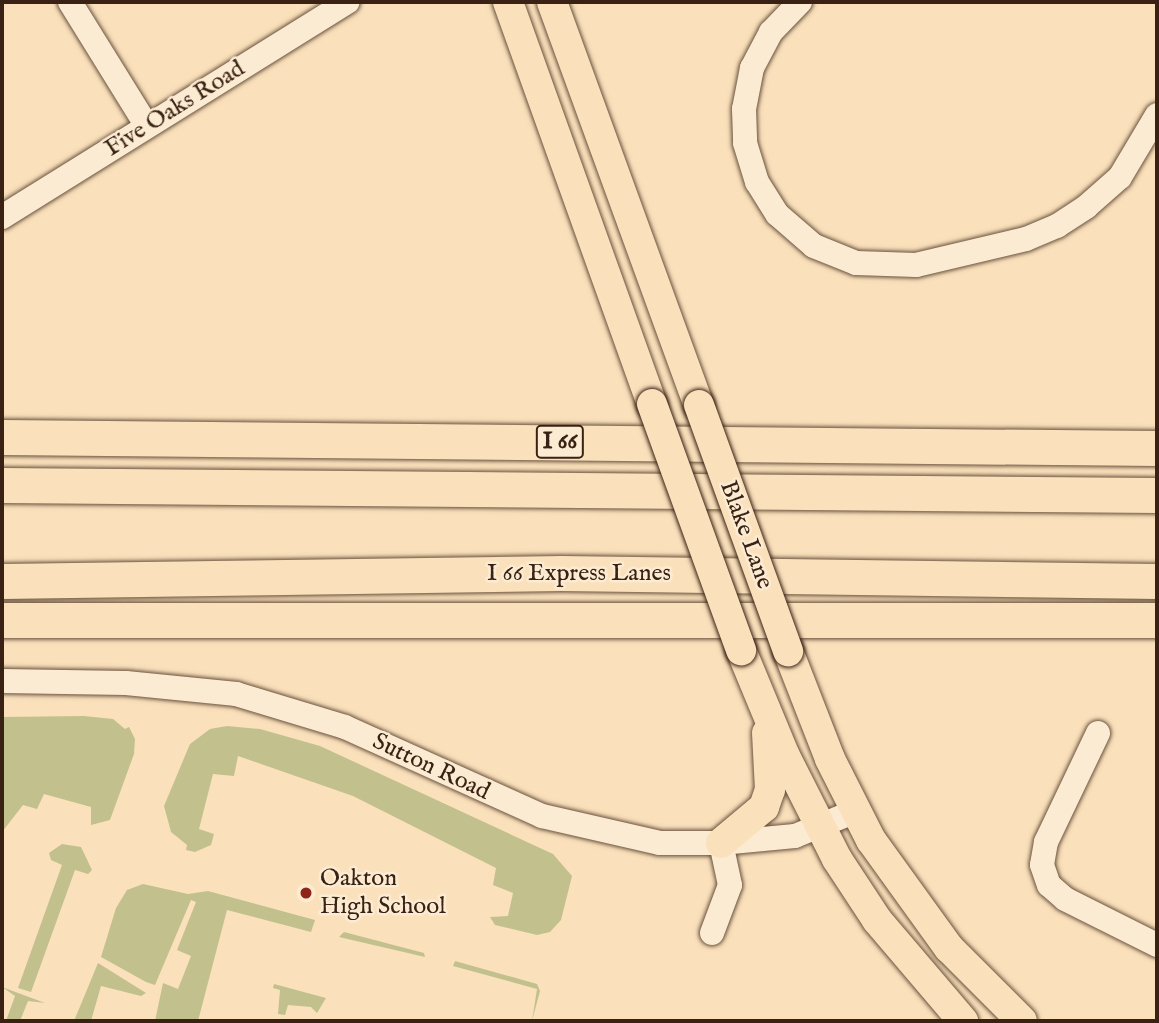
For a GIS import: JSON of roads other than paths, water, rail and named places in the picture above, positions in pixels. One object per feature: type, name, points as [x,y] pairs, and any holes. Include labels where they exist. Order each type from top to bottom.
[{"type":"highway","name":"I 66","points":[[2,437],[1157,448]]},
{"type":"highway","points":[[2,485],[1157,495]]},
{"type":"highway","name":"I 66 Express Lanes","points":[[2,582],[533,573],[1157,581]]},
{"type":"highway","points":[[2,620],[1157,620]]},
{"type":"main road","name":"Blake Lane","points":[[508,2],[763,705],[820,829],[877,920],[963,1021]]},
{"type":"main road","name":"Blake Lane","points":[[552,2],[788,651],[830,759],[888,866],[949,948],[1022,1021]]},
{"type":"main road","points":[[721,843],[755,819],[770,790],[763,705]]},
{"type":"street","points":[[71,2],[147,126]]},
{"type":"street","name":"Five Oaks Road","points":[[2,217],[348,2]]},
{"type":"street","points":[[800,2],[771,32],[752,68],[744,109],[745,143],[757,182],[777,214],[814,246],[856,264],[916,265],[1026,239],[1058,226],[1086,207],[1120,177],[1157,115]]},
{"type":"street","name":"Sutton Road","points":[[2,681],[126,683],[236,694],[345,727],[551,819],[660,843],[721,843],[820,829],[856,811]]},
{"type":"street","points":[[1098,733],[1046,842],[1042,865],[1049,885],[1065,899],[1157,946]]},
{"type":"street","points":[[712,933],[730,885],[721,843]]},
{"type":"place","name":"Oakton High School","points":[[306,893]]}]
